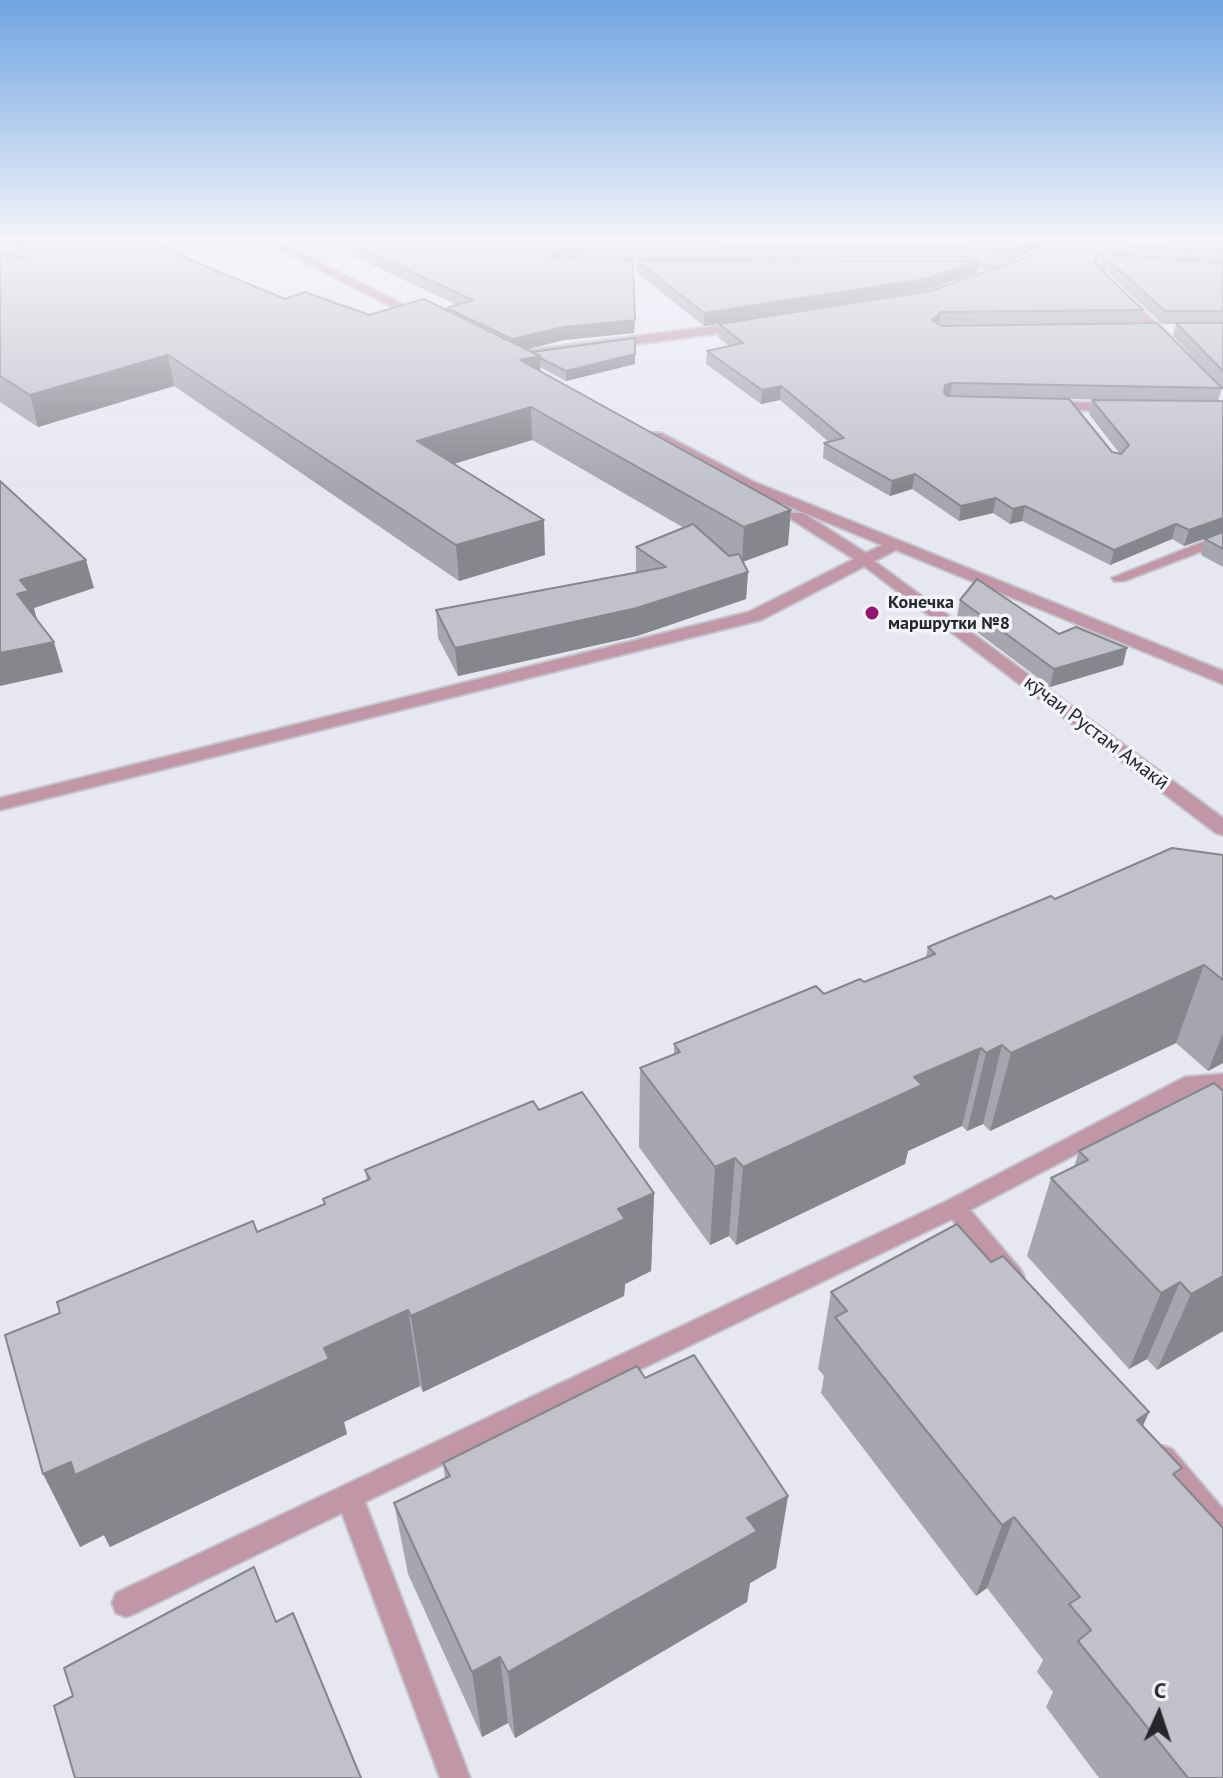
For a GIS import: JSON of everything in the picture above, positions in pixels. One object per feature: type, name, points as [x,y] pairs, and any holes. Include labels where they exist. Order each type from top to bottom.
[{"type":"street","points":[[431,321],[439,325]]},
{"type":"street","points":[[526,365],[565,347],[756,325]]},
{"type":"street","points":[[1142,330],[1164,330]]},
{"type":"street","points":[[1026,406],[1076,412],[1132,407]]},
{"type":"street","points":[[642,429],[749,485],[1223,678]]},
{"type":"street","name":"кӯчаи Рустам Амакӣ","points":[[749,485],[866,560],[1107,744],[1223,828]]},
{"type":"street","points":[[0,804],[755,616],[894,545]]},
{"type":"lane","points":[[1154,321],[1164,330],[1180,354]]},
{"type":"lane","points":[[1119,578],[1223,538]]},
{"type":"lane","points":[[126,1603],[955,1207],[1192,1083],[1223,1082]]},
{"type":"lane","points":[[955,1207],[1024,1291]]},
{"type":"lane","points":[[1144,1434],[1223,1530]]},
{"type":"lane","points":[[349,1496],[455,1778]]},
{"type":"building","points":[[0,321],[469,321],[540,356],[520,360],[791,510],[744,527],[531,407],[417,441],[544,520],[456,545],[168,355],[30,395],[0,376]]},
{"type":"building","points":[[474,321],[625,321],[564,327],[512,339]]},
{"type":"building","points":[[738,321],[933,321],[941,326],[1157,323],[1222,388],[952,383],[945,385],[944,393],[947,396],[1069,399],[1112,452],[1121,454],[1129,445],[1092,400],[1223,401],[1223,518],[1189,530],[1176,524],[1114,550],[1025,506],[1013,509],[996,498],[961,506],[915,474],[892,481],[824,443],[844,438],[781,386],[762,390],[707,351],[743,343],[719,324]]},
{"type":"building","points":[[1176,323],[1223,323],[1223,371]]},
{"type":"building","points":[[635,338],[635,354],[566,371],[532,352]]},
{"type":"building","points":[[0,481],[86,560],[20,580],[29,591],[17,594],[54,642],[0,653]]},
{"type":"building","points":[[693,524],[729,556],[739,554],[748,572],[637,608],[455,648],[436,610],[666,567],[636,547]]},
{"type":"building","points":[[1223,532],[1223,549],[1205,539]]},
{"type":"building","points":[[977,579],[1059,634],[1076,627],[1127,648],[1054,669],[960,600]]},
{"type":"building","points":[[1172,848],[1223,855],[1223,980],[1204,965],[1011,1053],[1002,1045],[986,1053],[981,1048],[914,1077],[922,1085],[743,1167],[735,1158],[715,1167],[640,1068],[680,1052],[674,1044],[816,986],[824,994],[860,979],[864,982],[935,954],[928,947],[1051,896],[1055,899]]},
{"type":"building","points":[[1214,1083],[1223,1091],[1223,1276],[1191,1294],[1180,1282],[1161,1293],[1051,1178],[1088,1160],[1079,1151]]},
{"type":"building","points":[[582,1092],[654,1193],[618,1209],[625,1219],[411,1316],[408,1310],[324,1348],[329,1359],[75,1475],[71,1462],[43,1474],[5,1335],[60,1313],[57,1302],[253,1221],[257,1232],[325,1204],[323,1199],[370,1179],[365,1170],[533,1101],[539,1110]]},
{"type":"building","points":[[957,1224],[991,1262],[1003,1256],[1149,1412],[1137,1420],[1182,1468],[1173,1474],[1223,1528],[1223,1778],[1188,1778],[1078,1641],[1091,1630],[1069,1604],[1080,1597],[1014,1517],[1002,1525],[835,1317],[847,1311],[831,1292]]},
{"type":"building","points":[[694,1355],[788,1496],[747,1518],[757,1531],[508,1672],[500,1657],[472,1672],[394,1503],[450,1476],[443,1463],[637,1366],[645,1378]]},
{"type":"building","points":[[254,1567],[276,1622],[293,1613],[361,1778],[75,1778],[54,1706],[73,1696],[64,1668]]},
{"type":"place","name":"Конечка маршрутки №8","points":[[872,613]]}]
